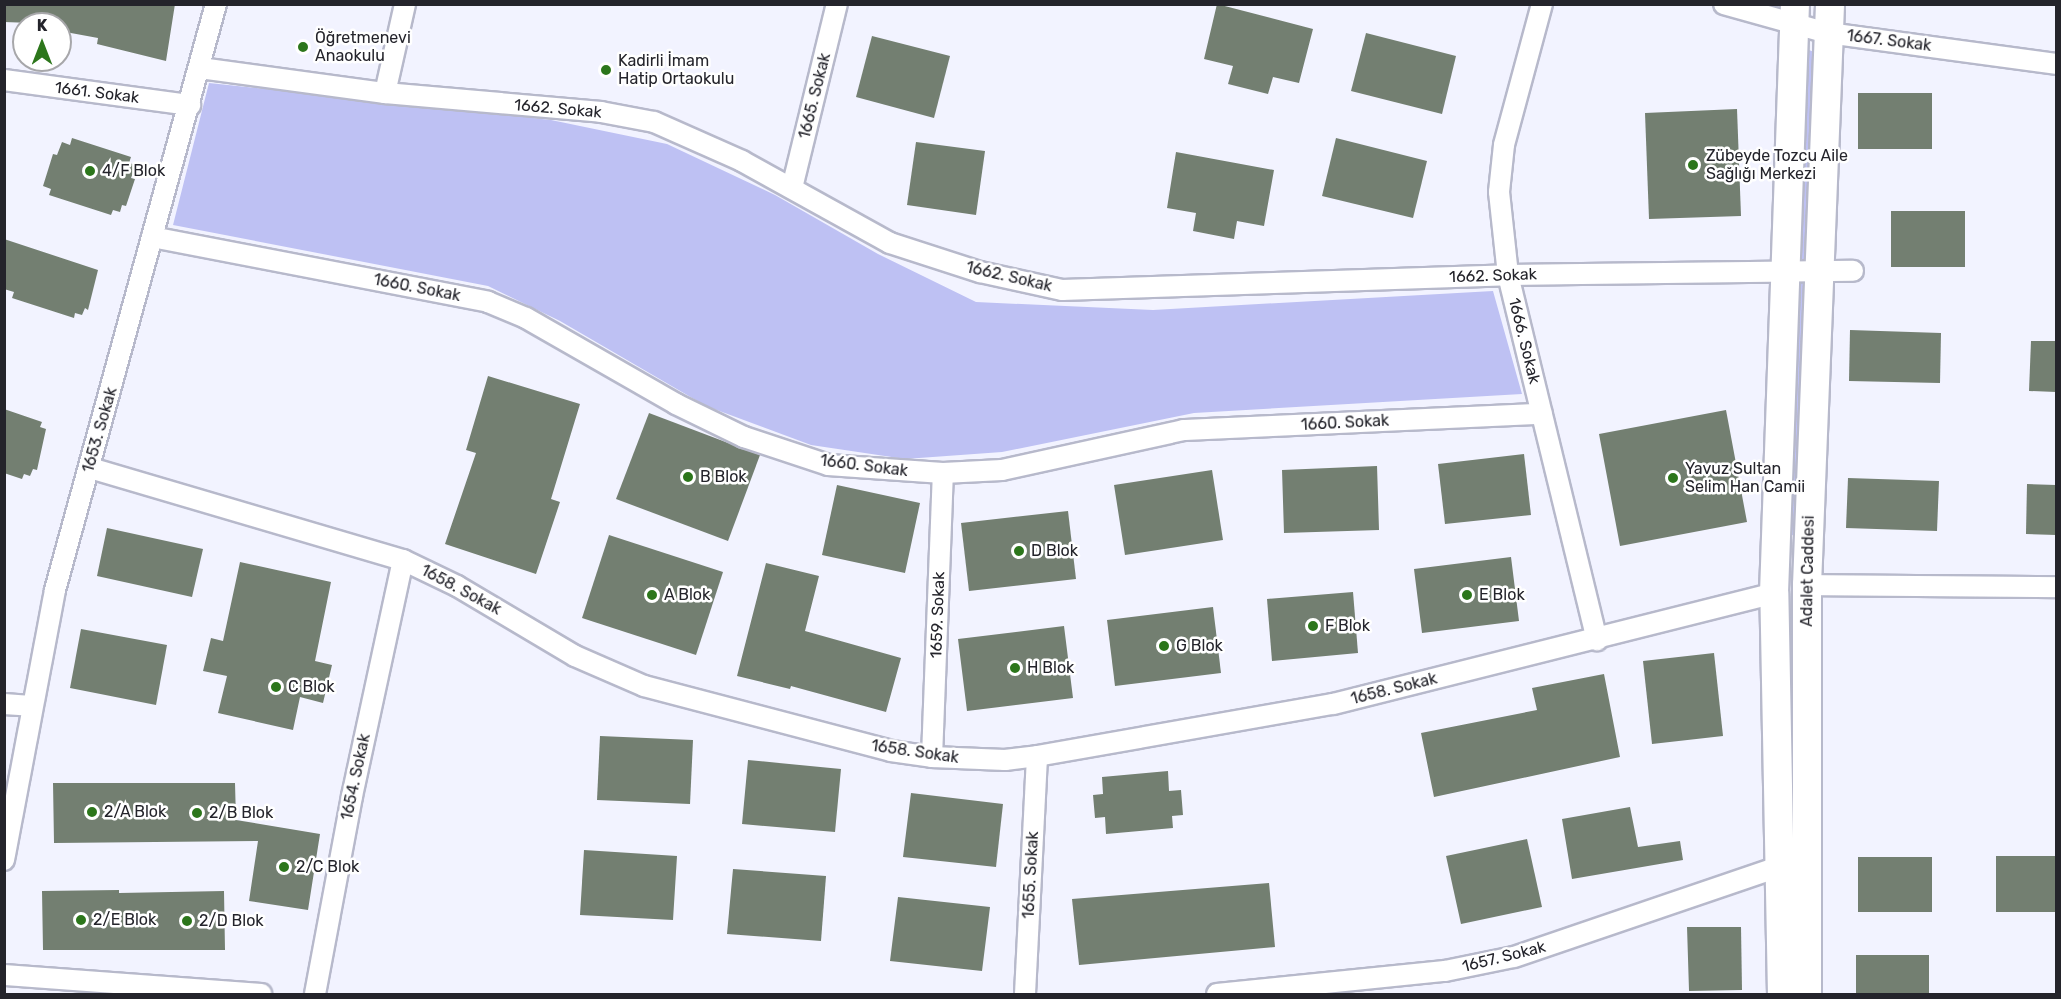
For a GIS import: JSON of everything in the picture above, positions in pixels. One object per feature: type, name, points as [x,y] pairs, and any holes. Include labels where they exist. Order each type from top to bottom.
[{"type":"street","name":"1653. Sokak","points":[[4,860],[31,706],[60,570],[90,468],[216,4]]},
{"type":"street","points":[[385,93],[405,4]]},
{"type":"street","name":"1665. Sokak","points":[[792,188],[837,4]]},
{"type":"street","name":"1666. Sokak","points":[[1542,4],[1504,145],[1499,192],[1508,275],[1597,640]]},
{"type":"street","name":"1667. Sokak","points":[[1724,4],[1794,16],[1828,33],[2056,64]]},
{"type":"street","name":"Adalet Caddesi","points":[[1807,994],[1807,585],[1830,4]]},
{"type":"street","points":[[1782,994],[1774,593],[1794,16]]},
{"type":"street","name":"1662. Sokak","points":[[200,68],[385,93],[601,112],[654,122],[792,188],[890,243],[980,273],[1062,290],[1508,275],[1853,271]]},
{"type":"street","name":"1661. Sokak","points":[[4,80],[190,105]]},
{"type":"street","name":"1660. Sokak","points":[[152,237],[488,302],[526,318],[676,404],[744,437],[828,465],[943,473],[1002,470],[1184,430],[1542,414]]},
{"type":"street","name":"1658. Sokak","points":[[90,468],[403,560],[457,586],[575,656],[644,686],[880,748],[932,757],[1005,760],[1037,756],[1333,704],[1597,640],[1774,593]]},
{"type":"street","name":"1659. Sokak","points":[[932,757],[943,473]]},
{"type":"street","name":"1654. Sokak","points":[[315,994],[352,796],[403,560]]},
{"type":"street","points":[[1807,585],[2056,587]]},
{"type":"street","points":[[4,704],[31,706]]},
{"type":"street","name":"1655. Sokak","points":[[1025,994],[1037,756]]},
{"type":"street","name":"1657. Sokak","points":[[1217,994],[1445,971],[1514,957],[1779,867]]},
{"type":"street","points":[[4,975],[261,994]]},
{"type":"shaded area","points":[[1809,50],[1814,52],[1794,535],[1788,535]]},
{"type":"shaded area","points":[[209,83],[551,120],[667,144],[775,195],[878,254],[976,302],[1153,310],[1493,291],[1522,394],[1194,413],[1002,452],[905,459],[811,445],[706,406],[560,321],[488,286],[173,225]]},
{"type":"building","points":[[4,4],[175,4],[166,61],[97,44],[98,38],[72,33],[72,12],[12,12],[12,22],[4,22]]},
{"type":"building","points":[[1217,4],[1313,29],[1299,83],[1273,77],[1268,94],[1228,84],[1233,66],[1204,59]]},
{"type":"building","points":[[1366,33],[1456,56],[1442,114],[1351,91]]},
{"type":"building","points":[[872,36],[950,56],[934,118],[856,97]]},
{"type":"building","points":[[1858,93],[1932,93],[1932,149],[1858,149]]},
{"type":"building","name":"Zübeyde Tozcu Aile Sağlığı Merkezi","points":[[1737,109],[1741,216],[1649,219],[1645,113]]},
{"type":"building","name":"4/F Blok","points":[[72,138],[131,157],[129,163],[136,165],[131,178],[135,179],[126,206],[122,205],[120,212],[113,210],[111,215],[49,195],[51,189],[43,186],[53,154],[57,155],[62,142],[70,145]]},
{"type":"building","points":[[1336,138],[1427,161],[1413,218],[1322,196]]},
{"type":"building","points":[[916,142],[985,151],[976,215],[907,205]]},
{"type":"building","points":[[1176,152],[1274,170],[1264,226],[1237,221],[1234,239],[1193,231],[1196,213],[1167,208]]},
{"type":"building","points":[[1891,211],[1965,211],[1965,267],[1891,267]]},
{"type":"building","points":[[4,239],[98,270],[88,310],[85,308],[82,315],[75,313],[74,318],[12,298],[14,292],[4,289]]},
{"type":"building","points":[[1850,330],[1941,333],[1940,383],[1849,381]]},
{"type":"building","points":[[2031,341],[2056,341],[2056,392],[2029,391]]},
{"type":"building","points":[[488,376],[580,404],[551,499],[560,502],[536,574],[445,544],[476,453],[466,450]]},
{"type":"building","points":[[4,409],[42,422],[40,427],[46,429],[37,470],[33,469],[30,476],[24,474],[22,479],[4,473]]},
{"type":"building","name":"Yavuz Sultan Selim Han Camii","points":[[1726,410],[1747,522],[1620,546],[1599,434]]},
{"type":"building","name":"B Blok","points":[[649,413],[760,455],[728,541],[616,499]]},
{"type":"building","points":[[1524,454],[1531,515],[1445,524],[1438,464]]},
{"type":"building","points":[[1377,466],[1379,530],[1284,533],[1282,470]]},
{"type":"building","points":[[1212,470],[1223,540],[1125,555],[1114,485]]},
{"type":"building","points":[[1848,478],[1939,481],[1937,531],[1846,528]]},
{"type":"building","points":[[2027,484],[2056,485],[2056,535],[2026,534]]},
{"type":"building","points":[[837,485],[920,503],[905,573],[822,555]]},
{"type":"building","name":"D Blok","points":[[1068,511],[1076,579],[969,591],[961,523]]},
{"type":"building","points":[[107,528],[203,549],[192,597],[97,576]]},
{"type":"building","name":"A Blok","points":[[609,535],[723,572],[696,655],[582,618]]},
{"type":"building","name":"E Blok","points":[[1511,557],[1519,621],[1422,633],[1414,569]]},
{"type":"building","points":[[240,562],[331,582],[315,661],[332,665],[323,703],[300,697],[293,730],[218,713],[227,676],[203,671],[211,638],[223,641]]},
{"type":"building","points":[[766,563],[819,576],[805,631],[901,658],[886,712],[791,686],[790,689],[737,676]]},
{"type":"building","name":"F Blok","points":[[1353,592],[1358,653],[1272,661],[1267,599]]},
{"type":"building","name":"G Blok","points":[[1213,607],[1221,673],[1115,686],[1107,620]]},
{"type":"building","name":"H Blok","points":[[1064,626],[1073,698],[967,711],[958,639]]},
{"type":"building","points":[[81,629],[167,645],[156,705],[70,688]]},
{"type":"building","points":[[1714,653],[1723,736],[1652,744],[1643,661]]},
{"type":"building","points":[[1604,674],[1620,757],[1434,797],[1421,733],[1537,710],[1532,688]]},
{"type":"building","points":[[600,736],[693,740],[690,804],[597,800]]},
{"type":"building","points":[[748,760],[841,769],[835,832],[742,824]]},
{"type":"building","points":[[1168,771],[1169,791],[1181,790],[1183,815],[1172,816],[1173,828],[1106,834],[1105,817],[1095,818],[1093,795],[1103,794],[1102,777]]},
{"type":"building","points":[[53,783],[235,783],[236,820],[320,834],[308,910],[249,901],[258,841],[54,843]]},
{"type":"building","points":[[911,793],[1003,804],[996,867],[903,857]]},
{"type":"building","points":[[1630,807],[1638,847],[1680,841],[1683,860],[1572,879],[1562,819]]},
{"type":"building","points":[[1527,839],[1542,907],[1461,924],[1446,856]]},
{"type":"building","points":[[584,850],[677,856],[673,920],[580,915]]},
{"type":"building","points":[[1996,856],[2056,856],[2056,912],[1996,912]]},
{"type":"building","points":[[1858,857],[1932,857],[1932,912],[1858,912]]},
{"type":"building","points":[[733,869],[826,876],[821,941],[727,934]]},
{"type":"building","points":[[1269,883],[1275,947],[1079,965],[1072,899]]},
{"type":"building","points":[[119,890],[119,893],[224,891],[225,950],[43,950],[42,891]]},
{"type":"building","points":[[898,897],[990,907],[982,971],[890,961]]},
{"type":"building","points":[[1687,927],[1741,927],[1742,990],[1689,991]]},
{"type":"building","points":[[1856,955],[1929,955],[1929,994],[1856,994]]},
{"type":"place","name":"Öğretmenevi Anaokulu","points":[[303,47]]},
{"type":"place","name":"Kadirli İmam Hatip Ortaokulu","points":[[606,70]]},
{"type":"place","name":"Zübeyde Tozcu Aile Sağlığı Merkezi","points":[[1693,165]]},
{"type":"place","name":"4/F Blok","points":[[90,171]]},
{"type":"place","name":"B Blok","points":[[688,477]]},
{"type":"place","name":"Yavuz Sultan Selim Han Camii","points":[[1673,478]]},
{"type":"place","name":"D Blok","points":[[1019,551]]},
{"type":"place","name":"A Blok","points":[[652,595]]},
{"type":"place","name":"E Blok","points":[[1467,595]]},
{"type":"place","name":"F Blok","points":[[1313,626]]},
{"type":"place","name":"G Blok","points":[[1164,646]]},
{"type":"place","name":"H Blok","points":[[1015,668]]},
{"type":"place","name":"C Blok","points":[[276,687]]},
{"type":"place","name":"2/A Blok","points":[[92,812]]},
{"type":"place","name":"2/B Blok","points":[[197,813]]},
{"type":"place","name":"2/C Blok","points":[[284,867]]},
{"type":"place","name":"2/E Blok","points":[[81,920]]},
{"type":"place","name":"2/D Blok","points":[[187,921]]}]
